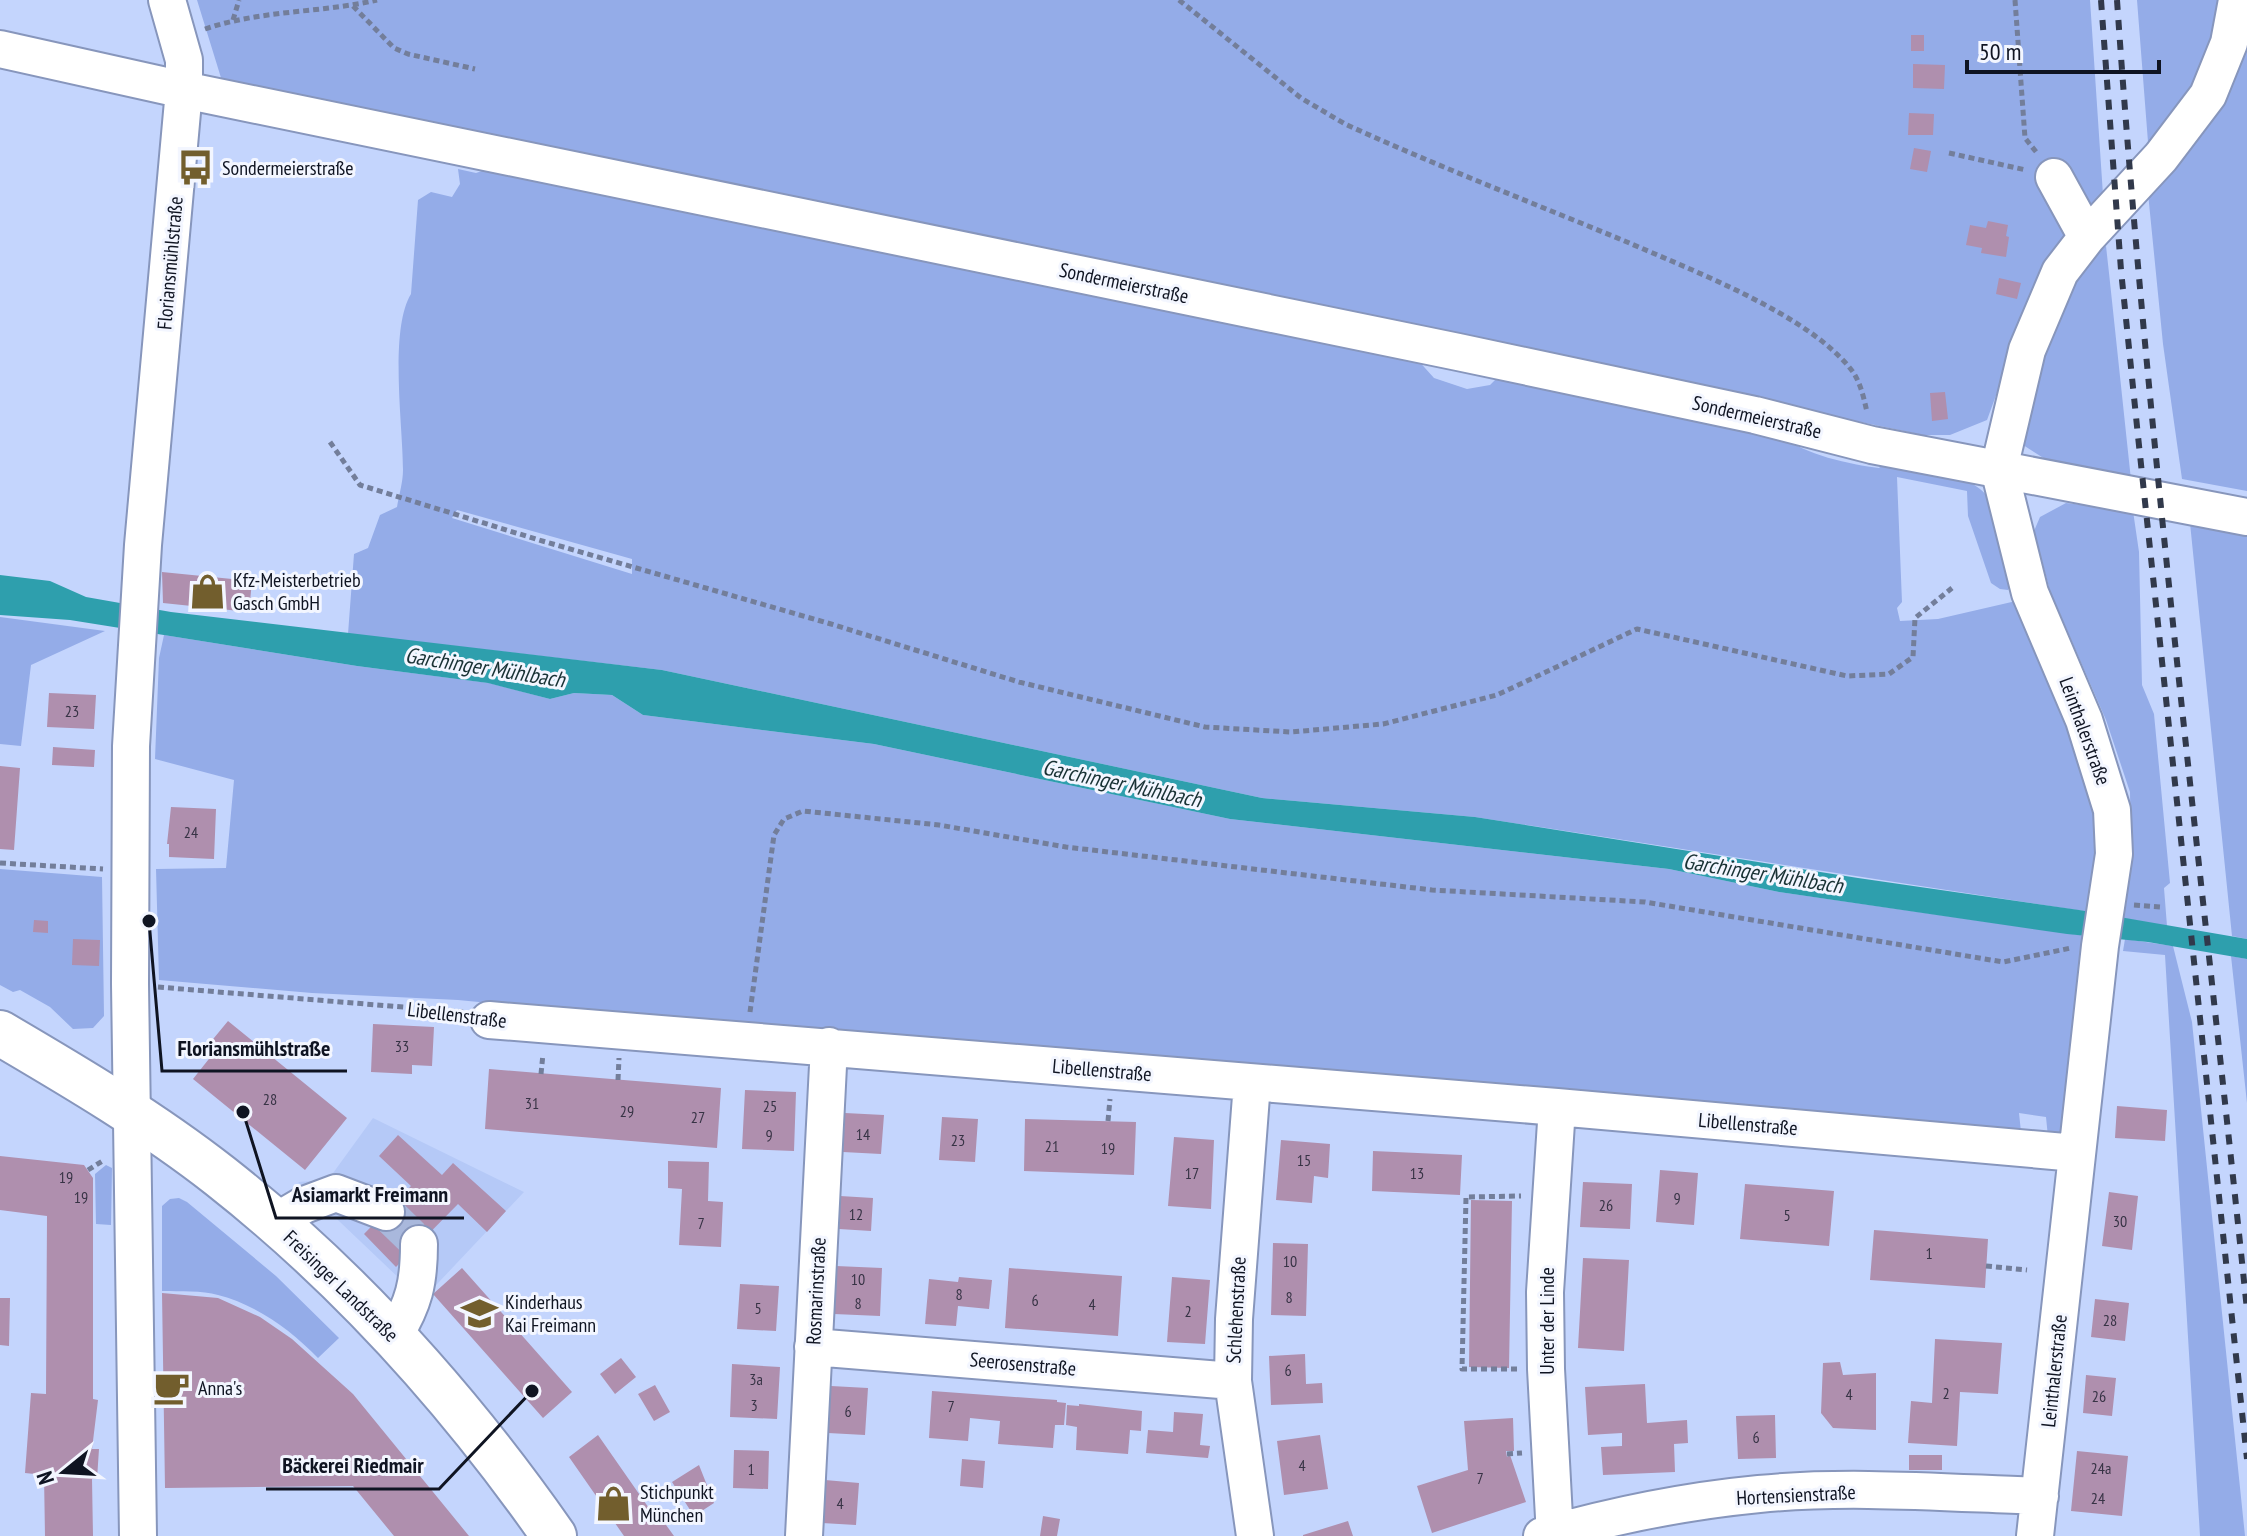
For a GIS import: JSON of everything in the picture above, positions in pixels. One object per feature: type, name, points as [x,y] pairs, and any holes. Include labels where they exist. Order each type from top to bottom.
[{"type":"main road","name":"Freisinger Landstraße","points":[[0,1033],[133,1113],[220,1176],[321,1262],[463,1412],[554,1536]]},
{"type":"street","name":"Floriansmühlstraße","points":[[138,1536],[130,984],[131,762],[140,588],[184,90],[184,60],[167,0]]},
{"type":"street","name":"Leinthalerstraße","points":[[2035,1536],[2100,946],[2113,905],[2114,854],[2112,810],[2084,720],[2030,593],[1999,469],[2027,350],[2060,272],[2087,237],[2161,157],[2208,95],[2229,43],[2237,0]]},
{"type":"street","name":"Sondermeierstraße","points":[[0,49],[184,90],[1442,348],[1755,415],[1872,445],[2247,517]]},
{"type":"street","points":[[2054,177],[2087,237]]},
{"type":"street","name":"Libellenstraße","points":[[489,1020],[1557,1107],[2076,1153]]},
{"type":"street","name":"Rosmarinstraße","points":[[804,1536],[829,1046]]},
{"type":"street","name":"Schlehenstraße","points":[[1252,1083],[1234,1319],[1233,1381],[1255,1536]]},
{"type":"street","name":"Unter der Linde","points":[[1551,1535],[1545,1292],[1557,1107]]},
{"type":"street","points":[[275,1222],[304,1205],[336,1193],[386,1212]]},
{"type":"street","points":[[394,1336],[410,1309],[419,1272],[419,1244]]},
{"type":"street","name":"Seerosenstraße","points":[[813,1347],[1233,1381]]},
{"type":"street","name":"Hortensienstraße","points":[[1551,1535],[1669,1508],[1759,1494],[1820,1491],[2040,1496]]},
{"type":"path","points":[[233,20],[239,0]]},
{"type":"path","points":[[200,36],[203,30],[233,20],[352,6],[377,0]]},
{"type":"path","points":[[1179,0],[1301,98],[1345,124],[1710,278],[1793,321],[1853,373],[1863,393],[1872,445]]},
{"type":"path","points":[[2015,0],[2025,138],[2054,177]]},
{"type":"path","points":[[352,6],[394,48],[475,69]]},
{"type":"path","points":[[1949,153],[2054,177]]},
{"type":"path","points":[[330,442],[360,485],[1019,682],[1205,727],[1291,732],[1383,724],[1497,695],[1637,629],[1847,676],[1889,674],[1913,657],[1915,618],[1952,588]]},
{"type":"path","points":[[747,1040],[774,835],[784,819],[803,811],[939,825],[1066,847],[1432,890],[1645,902],[2003,962],[2073,948],[2100,946]]},
{"type":"path","points":[[0,863],[102,869]]},
{"type":"path","points":[[2113,905],[2161,907]]},
{"type":"path","name":"Libellenstraße","points":[[130,984],[481,1013],[489,1020]]},
{"type":"path","points":[[541,1074],[543,1054]]},
{"type":"path","points":[[1108,1121],[1110,1099]]},
{"type":"path","points":[[1524,1369],[1462,1369],[1466,1197],[1528,1196]]},
{"type":"path","points":[[1986,1266],[2027,1270]]},
{"type":"shaded area","points":[[197,0],[2090,0],[2104,210],[2025,316],[1987,420],[1950,435],[1923,435],[222,81]]},
{"type":"shaded area","points":[[2137,0],[2223,0],[2201,65],[2183,105],[2148,142]]},
{"type":"shaded area","points":[[2247,43],[2247,491],[2182,479],[2163,344],[2148,193],[2220,105],[2241,65]]},
{"type":"shaded area","points":[[499,165],[1416,358],[1434,378],[1467,389],[1490,385],[1503,372],[1783,436],[1802,448],[1842,461],[1879,468],[1885,462],[1960,478],[1985,493],[1992,504],[2013,583],[2008,590],[1991,583],[1968,516],[1967,491],[1897,477],[1902,602],[1897,608],[1900,621],[1938,619],[2016,601],[2060,694],[2102,816],[2089,912],[1475,817],[1262,798],[662,670],[348,634],[354,554],[368,548],[380,515],[397,507],[402,484],[400,330],[411,294],[418,200],[431,192],[452,197],[460,184],[458,169],[476,173]],"holes":[[[457,510],[632,559],[632,574],[452,518]]]},
{"type":"shaded area","points":[[2106,246],[2131,480],[2056,466],[2020,443],[2034,378],[2069,277],[2089,255]]},
{"type":"shaded area","points":[[2066,503],[2133,511],[2139,552],[2142,685],[2154,714],[2170,883],[2164,888],[2167,926],[2122,918],[2131,853],[2130,792],[2106,720],[2050,591],[2034,531],[2040,517]]},
{"type":"shaded area","points":[[2190,523],[2247,534],[2247,939],[2232,936]]},
{"type":"shaded area","points":[[0,617],[105,631],[31,665],[21,746],[0,744]]},
{"type":"shaded area","points":[[164,635],[357,666],[489,683],[550,699],[574,693],[612,695],[643,715],[874,744],[1230,819],[1669,869],[1779,892],[2087,936],[2061,1135],[2048,1137],[2046,1117],[2019,1113],[2021,1132],[664,1020],[458,1000],[312,993],[159,980],[156,869],[226,868],[234,780],[155,759],[159,658]]},
{"type":"shaded area","points":[[0,869],[102,877],[104,1016],[93,1028],[73,1029],[50,1007],[20,990],[13,992],[0,985]]},
{"type":"shaded area","points":[[2125,939],[2173,946],[2192,1022],[2245,1536],[2200,1536],[2165,955],[2123,951]]},
{"type":"shaded area","points":[[2231,956],[2247,959],[2247,1103]]},
{"type":"shaded area","points":[[373,1118],[524,1192],[422,1300],[298,1182],[328,1180]]},
{"type":"shaded area","points":[[106,1165],[112,1168],[111,1225],[96,1224],[95,1174]]},
{"type":"shaded area","points":[[179,1198],[276,1276],[339,1338],[318,1358],[285,1328],[246,1305],[212,1293],[162,1291],[162,1206],[170,1199]]},
{"type":"water","name":"Garchinger Mühlbach","points":[[0,575],[50,581],[86,597],[171,612],[662,670],[1262,798],[1475,817],[2079,910],[2247,939],[2247,959],[2148,942],[2067,934],[1779,892],[1669,869],[1230,819],[874,744],[643,715],[612,695],[574,693],[550,699],[488,683],[357,666],[70,620],[0,615]]},
{"type":"building","points":[[1911,35],[1924,35],[1924,51],[1911,51]]},
{"type":"building","points":[[1913,64],[1945,65],[1944,89],[1913,88]]},
{"type":"building","points":[[1909,113],[1934,114],[1933,135],[1908,135]]},
{"type":"building","points":[[1914,148],[1931,151],[1927,172],[1910,169]]},
{"type":"building","points":[[1988,221],[2008,225],[2006,257],[1981,253],[1982,248],[1966,245],[1970,225],[1986,228]]},
{"type":"building","points":[[1999,278],[2021,283],[2017,299],[1996,294]]},
{"type":"building","points":[[1945,392],[1948,419],[1932,421],[1930,393]]},
{"type":"building","name":"Kfz-Meisterbetrieb Gasch GmbH","points":[[162,572],[252,581],[249,612],[163,603]]},
{"type":"building","points":[[49,693],[96,695],[94,729],[47,727]]},
{"type":"building","points":[[53,747],[95,750],[94,767],[52,765]]},
{"type":"building","points":[[0,766],[20,768],[14,850],[0,849]]},
{"type":"building","points":[[171,807],[216,809],[214,859],[169,857],[167,844]]},
{"type":"building","points":[[34,920],[48,921],[48,933],[33,932]]},
{"type":"building","points":[[73,939],[100,940],[99,966],[72,965]]},
{"type":"building","points":[[228,1021],[347,1118],[305,1170],[193,1079],[216,1050],[209,1044]]},
{"type":"building","points":[[373,1024],[434,1027],[432,1066],[412,1065],[412,1074],[371,1072]]},
{"type":"building","points":[[489,1069],[721,1088],[717,1148],[485,1129]]},
{"type":"building","points":[[745,1090],[796,1092],[794,1151],[742,1149]]},
{"type":"building","points":[[2117,1106],[2167,1110],[2165,1141],[2115,1138]]},
{"type":"building","points":[[845,1113],[884,1115],[881,1154],[843,1152]]},
{"type":"building","points":[[942,1117],[978,1119],[975,1162],[939,1160]]},
{"type":"building","points":[[1025,1119],[1136,1122],[1134,1175],[1024,1171]]},
{"type":"building","points":[[398,1135],[442,1175],[453,1163],[506,1211],[487,1232],[458,1204],[396,1267],[364,1234],[411,1186],[379,1156]]},
{"type":"building","points":[[1174,1137],[1214,1140],[1211,1209],[1168,1206]]},
{"type":"building","points":[[1281,1140],[1330,1144],[1328,1178],[1314,1176],[1312,1203],[1276,1200]]},
{"type":"building","points":[[1373,1151],[1462,1155],[1460,1195],[1372,1191]]},
{"type":"building","points":[[0,1156],[84,1165],[93,1178],[93,1399],[98,1400],[92,1449],[99,1449],[97,1479],[92,1479],[93,1536],[45,1536],[44,1475],[25,1473],[31,1393],[46,1394],[47,1216],[0,1210]]},
{"type":"building","points":[[668,1161],[709,1162],[708,1201],[723,1202],[721,1247],[679,1245],[682,1189],[668,1188]]},
{"type":"building","points":[[1660,1170],[1698,1173],[1694,1225],[1656,1222]]},
{"type":"building","points":[[1583,1182],[1632,1184],[1630,1229],[1580,1227]]},
{"type":"building","points":[[1745,1184],[1834,1191],[1829,1246],[1740,1239]]},
{"type":"building","points":[[2109,1192],[2138,1196],[2132,1250],[2102,1246]]},
{"type":"building","points":[[840,1196],[873,1198],[871,1231],[839,1229]]},
{"type":"building","points":[[1471,1200],[1512,1201],[1509,1368],[1469,1367]]},
{"type":"building","points":[[1874,1230],[1988,1239],[1985,1288],[1870,1280]]},
{"type":"building","points":[[1273,1243],[1308,1244],[1306,1316],[1271,1315]]},
{"type":"building","points":[[1583,1258],[1629,1260],[1624,1351],[1578,1348]]},
{"type":"building","points":[[836,1266],[882,1268],[880,1316],[834,1314]]},
{"type":"building","points":[[462,1268],[572,1392],[543,1418],[433,1294]]},
{"type":"building","points":[[1009,1268],[1122,1276],[1118,1336],[1005,1328]]},
{"type":"building","points":[[959,1277],[992,1280],[989,1309],[958,1306],[956,1326],[925,1324],[929,1279],[958,1282]]},
{"type":"building","points":[[1172,1277],[1210,1280],[1205,1344],[1167,1342]]},
{"type":"building","points":[[740,1284],[779,1286],[776,1331],[737,1329]]},
{"type":"building","points":[[162,1293],[218,1298],[260,1317],[292,1339],[353,1394],[469,1536],[394,1536],[353,1486],[165,1488]]},
{"type":"building","points":[[0,1298],[10,1298],[9,1346],[0,1345]]},
{"type":"building","points":[[2095,1299],[2129,1303],[2125,1341],[2091,1337]]},
{"type":"building","points":[[1935,1339],[2002,1343],[1998,1394],[1960,1392],[1957,1446],[1908,1443],[1911,1401],[1932,1403]]},
{"type":"building","points":[[1305,1354],[1306,1384],[1322,1383],[1323,1403],[1271,1405],[1269,1356]]},
{"type":"building","points":[[621,1358],[636,1377],[615,1394],[600,1374]]},
{"type":"building","points":[[1840,1362],[1843,1375],[1876,1373],[1876,1430],[1833,1428],[1821,1413],[1823,1363]]},
{"type":"building","points":[[732,1364],[780,1367],[777,1419],[730,1417]]},
{"type":"building","points":[[2086,1375],[2116,1378],[2112,1416],[2083,1413]]},
{"type":"building","points":[[1645,1384],[1647,1423],[1687,1420],[1688,1443],[1674,1444],[1675,1472],[1603,1475],[1601,1447],[1622,1446],[1622,1433],[1588,1435],[1585,1387]]},
{"type":"building","points":[[655,1385],[670,1412],[654,1421],[638,1394]]},
{"type":"building","points":[[831,1386],[868,1388],[865,1435],[828,1433]]},
{"type":"building","points":[[932,1391],[1057,1400],[1066,1403],[1064,1425],[1055,1425],[1053,1448],[998,1444],[1000,1421],[970,1418],[968,1441],[929,1438]]},
{"type":"building","points":[[1067,1405],[1142,1411],[1141,1431],[1130,1430],[1128,1454],[1076,1450],[1077,1427],[1066,1425]]},
{"type":"building","points":[[1174,1412],[1203,1414],[1200,1445],[1210,1446],[1208,1458],[1146,1453],[1148,1430],[1173,1432]]},
{"type":"building","points":[[1775,1415],[1776,1458],[1738,1459],[1736,1416]]},
{"type":"building","points":[[1513,1418],[1514,1451],[1506,1451],[1526,1502],[1432,1533],[1417,1486],[1468,1470],[1464,1421]]},
{"type":"building","points":[[598,1435],[653,1514],[656,1511],[674,1536],[624,1536],[569,1457]]},
{"type":"building","points":[[1320,1435],[1328,1489],[1284,1495],[1277,1441]]},
{"type":"building","points":[[734,1450],[769,1451],[768,1489],[733,1488]]},
{"type":"building","points":[[2077,1451],[2128,1456],[2122,1516],[2071,1511]]},
{"type":"building","points":[[1909,1455],[1942,1455],[1942,1470],[1909,1470]]},
{"type":"building","points":[[962,1459],[985,1461],[983,1488],[960,1486]]},
{"type":"building","points":[[699,1465],[714,1503],[694,1516],[672,1482]]},
{"type":"building","points":[[825,1480],[859,1483],[856,1525],[822,1523]]},
{"type":"building","points":[[1043,1516],[1060,1519],[1057,1536],[1040,1536]]},
{"type":"building","points":[[1348,1521],[1353,1536],[1303,1536],[1303,1535]]},
{"type":"tunnel","points":[[386,1212],[419,1244]]},
{"type":"railway","points":[[2101,0],[2121,270],[2247,1459]]},
{"type":"railway","points":[[2117,0],[2159,492],[2247,1310]]},
{"type":"place","name":"Sondermeierstraße","points":[[196,168]]},
{"type":"place","name":"Kfz-Meisterbetrieb Gasch GmbH","points":[[207,592]]},
{"type":"place","name":"Floriansmühlstraße","points":[[149,921]]},
{"type":"place","name":"Asiamarkt Freimann","points":[[243,1112]]},
{"type":"place","name":"Kinderhaus Kai Freimann","points":[[479,1314]]},
{"type":"place","name":"Anna's","points":[[172,1388]]},
{"type":"place","name":"Bäckerei Riedmair","points":[[532,1391]]},
{"type":"place","name":"Stichpunkt München","points":[[614,1504]]}]
